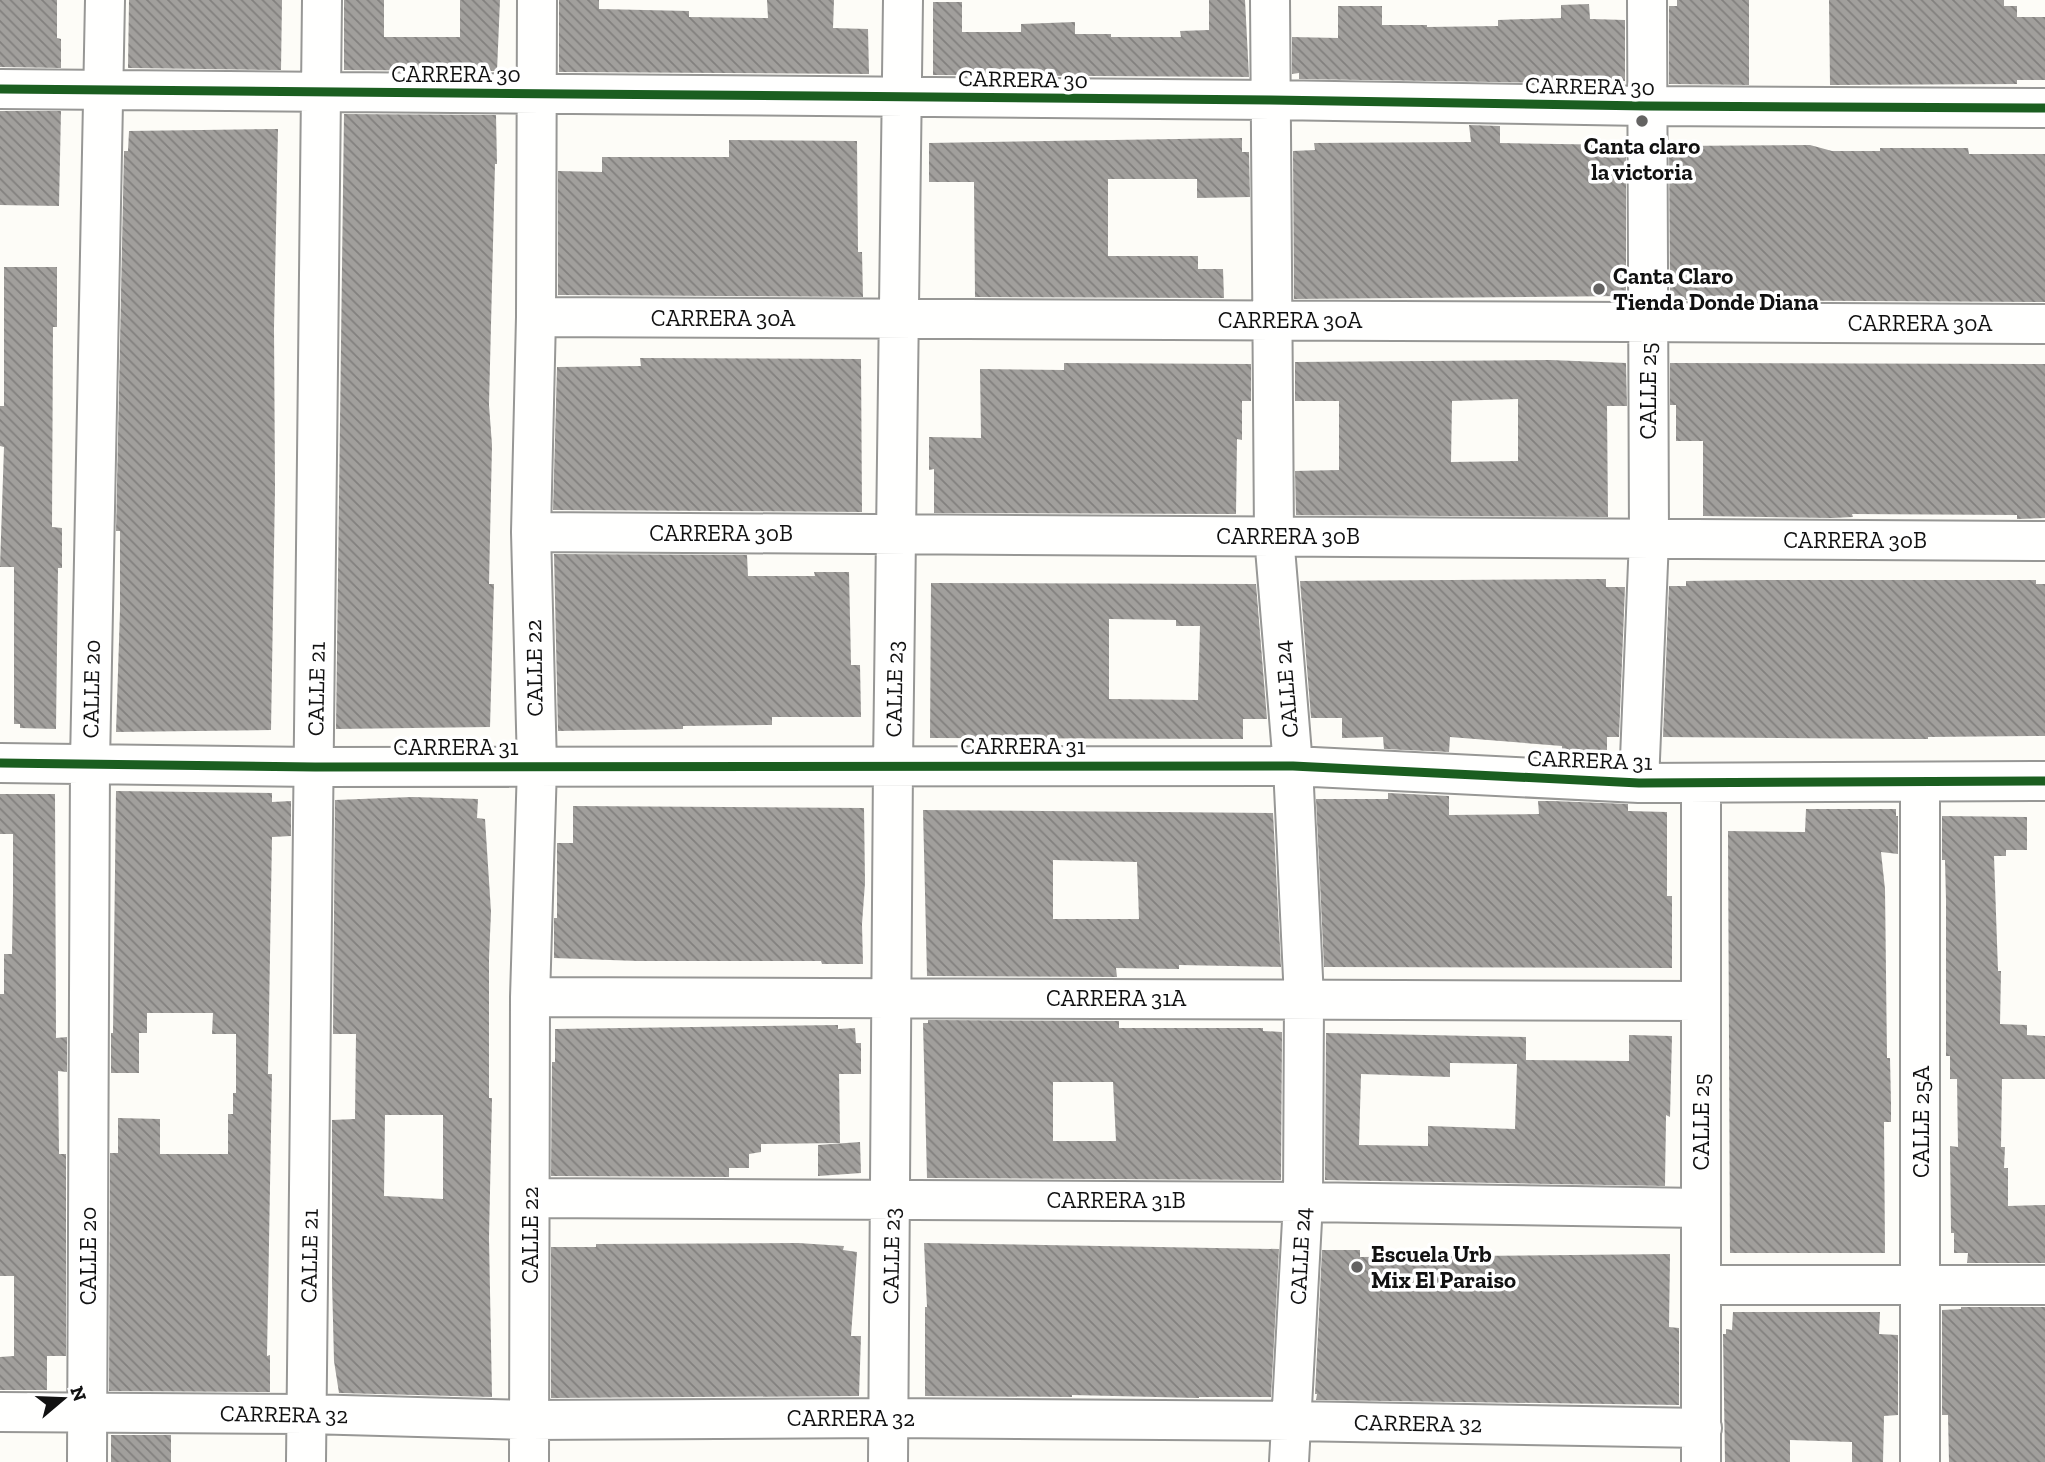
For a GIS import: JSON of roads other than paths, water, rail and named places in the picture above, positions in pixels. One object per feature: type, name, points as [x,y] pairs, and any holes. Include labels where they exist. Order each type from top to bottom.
[{"type":"street","name":"CALLE 20","points":[[87,1462],[90,763],[105,0]]},
{"type":"street","name":"CALLE 21","points":[[306,1462],[322,0]]},
{"type":"street","name":"CALLE 22","points":[[529,1462],[530,997],[537,766],[531,531],[536,317],[537,0]]},
{"type":"street","name":"CALLE 23","points":[[888,1462],[902,0]]},
{"type":"street","name":"CALLE 24","points":[[1270,0],[1274,536],[1293,765],[1304,999],[1303,1202],[1289,1462]]},
{"type":"street","name":"CALLE 25","points":[[1639,783],[1649,539],[1647,0]]},
{"type":"street","name":"CARRERA 30","points":[[0,89],[2045,108]]},
{"type":"street","name":"CARRERA 30A","points":[[536,317],[2045,324]]},
{"type":"street","name":"CARRERA 30B","points":[[531,531],[2045,541]]},
{"type":"street","name":"CARRERA 31","points":[[0,763],[315,767],[1293,765],[1639,783],[2045,781]]},
{"type":"street","name":"CALLE 25A","points":[[1920,782],[1920,1462]]},
{"type":"street","name":"CALLE 25","points":[[1701,783],[1701,1445]]},
{"type":"street","name":"CARRERA 31A","points":[[530,997],[1702,1001]]},
{"type":"street","name":"CARRERA 31B","points":[[531,1198],[1303,1202],[1701,1208]]},
{"type":"street","points":[[1701,1285],[2045,1286]]},
{"type":"street","name":"CARRERA 32","points":[[0,1412],[307,1414],[529,1420],[889,1418],[1290,1421],[1701,1445]]},
{"type":"place","name":"Canta claro la victoria","points":[[1642,121]]},
{"type":"place","name":"Canta Claro Tienda Donde Diana","points":[[1599,289]]},
{"type":"place","name":"Escuela Urb Mix El Paraiso","points":[[1357,1267]]}]
